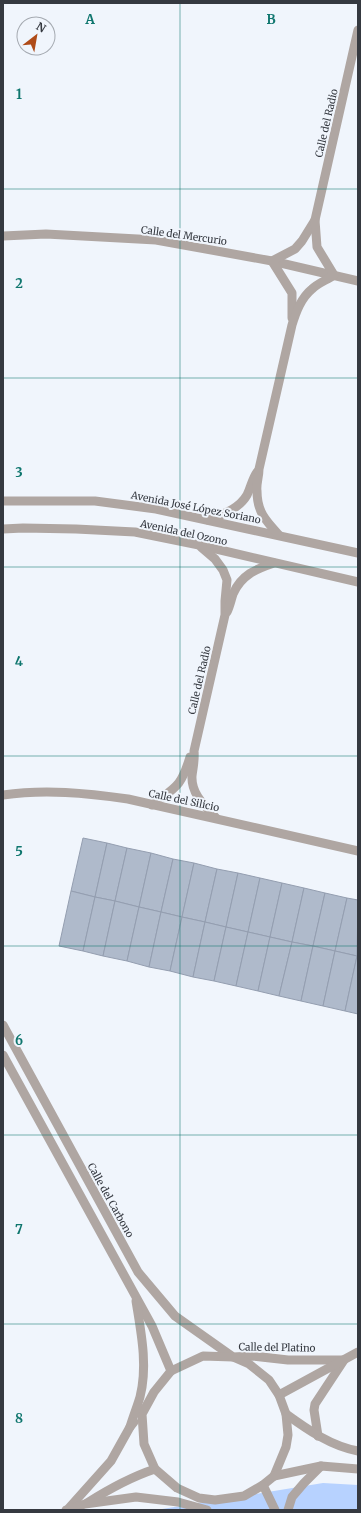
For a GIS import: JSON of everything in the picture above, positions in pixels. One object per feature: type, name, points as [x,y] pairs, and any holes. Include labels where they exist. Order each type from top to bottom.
[{"type":"street","name":"Calle del Radio","points":[[334,275],[316,247],[315,220],[358,30]]},
{"type":"street","name":"Calle del Radio","points":[[272,261],[295,249],[302,241],[315,220]]},
{"type":"street","name":"Calle del Mercurio","points":[[3,236],[46,234],[156,240],[272,261],[358,281]]},
{"type":"street","points":[[272,261],[292,293],[292,325]]},
{"type":"street","points":[[208,520],[232,510],[247,495],[258,469],[292,325],[298,309],[304,297],[313,288],[334,275]]},
{"type":"street","points":[[258,469],[259,476],[256,490],[258,508],[279,535]]},
{"type":"street","name":"Avenida José López Soriano","points":[[3,502],[94,501],[156,509],[358,553]]},
{"type":"street","name":"Avenida del Ozono","points":[[3,529],[69,528],[135,532],[199,545],[358,582]]},
{"type":"street","name":"Calle del Radio","points":[[199,545],[215,559],[223,570],[227,580],[225,615],[194,751],[193,785],[197,796],[216,818]]},
{"type":"street","name":"Calle del Radio","points":[[225,615],[239,582],[258,568],[275,563]]},
{"type":"street","name":"Calle del Radio","points":[[152,805],[172,791],[180,783],[194,751]]},
{"type":"street","name":"Calle del Silicio","points":[[3,795],[22,792],[90,793],[128,799],[216,818],[358,851]]},
{"type":"street","name":"Calle del Carbono","points":[[3,1025],[138,1272],[175,1316],[233,1357]]},
{"type":"street","points":[[3,1055],[136,1295],[152,1326],[171,1371],[154,1392],[142,1414],[130,1427]]},
{"type":"street","points":[[67,1509],[111,1461],[130,1427],[140,1396],[143,1371],[142,1347],[136,1295]]},
{"type":"street","name":"Calle del Platino","points":[[279,1395],[358,1352]]},
{"type":"street","name":"Calle del Platino","points":[[171,1371],[203,1356],[254,1356],[288,1360],[344,1360]]},
{"type":"street","points":[[233,1357],[249,1364],[269,1380],[279,1395],[286,1414],[288,1435],[286,1447],[274,1476]]},
{"type":"street","name":"Calle del Platino","points":[[318,1436],[314,1410],[315,1404],[344,1360]]},
{"type":"street","points":[[142,1414],[144,1444],[155,1469],[177,1488],[207,1510]]},
{"type":"street","points":[[286,1414],[318,1436],[342,1447],[358,1451]]},
{"type":"street","points":[[67,1509],[84,1504],[136,1497],[178,1502],[215,1500],[244,1496],[263,1485],[274,1476],[321,1466],[358,1469]]},
{"type":"street","points":[[288,1510],[292,1497],[321,1466]]},
{"type":"street","points":[[84,1504],[130,1478],[155,1469]]},
{"type":"street","points":[[263,1485],[275,1510]]},
{"type":"shaded area","points":[[323,1483],[358,1485],[358,1510],[156,1510]]},
{"type":"building","points":[[83,838],[107,843],[95,897],[71,891]]},
{"type":"building","points":[[107,843],[127,848],[115,901],[95,897]]},
{"type":"building","points":[[127,848],[151,853],[139,907],[115,901]]},
{"type":"building","points":[[151,853],[173,859],[161,912],[139,907]]},
{"type":"building","points":[[173,859],[194,863],[182,917],[161,912]]},
{"type":"building","points":[[194,863],[217,869],[205,922],[182,917]]},
{"type":"building","points":[[217,869],[238,873],[226,927],[205,922]]},
{"type":"building","points":[[238,873],[260,878],[248,932],[226,927]]},
{"type":"building","points":[[260,878],[282,883],[270,937],[248,932]]},
{"type":"building","points":[[282,883],[304,888],[292,942],[270,937]]},
{"type":"building","points":[[304,888],[325,893],[313,946],[292,942]]},
{"type":"building","points":[[71,891],[95,897],[83,951],[59,946]]},
{"type":"building","points":[[325,893],[347,898],[335,951],[313,946]]},
{"type":"building","points":[[95,897],[115,901],[103,956],[83,951]]},
{"type":"building","points":[[347,898],[358,900],[357,956],[335,951]]},
{"type":"building","points":[[115,901],[139,907],[127,961],[103,956]]},
{"type":"building","points":[[139,907],[161,912],[149,967],[127,961]]},
{"type":"building","points":[[161,912],[182,917],[170,971],[149,967]]},
{"type":"building","points":[[182,917],[205,922],[193,977],[170,971]]},
{"type":"building","points":[[205,922],[226,927],[214,981],[193,977]]},
{"type":"building","points":[[226,927],[248,932],[236,986],[214,981]]},
{"type":"building","points":[[248,932],[270,937],[258,991],[236,986]]},
{"type":"building","points":[[270,937],[292,942],[279,996],[258,991]]},
{"type":"building","points":[[292,942],[313,946],[301,1001],[279,996]]},
{"type":"building","points":[[313,946],[335,951],[323,1006],[301,1001]]},
{"type":"building","points":[[335,951],[357,956],[345,1011],[323,1006]]},
{"type":"building","points":[[357,956],[358,957],[358,1014],[345,1011]]}]
